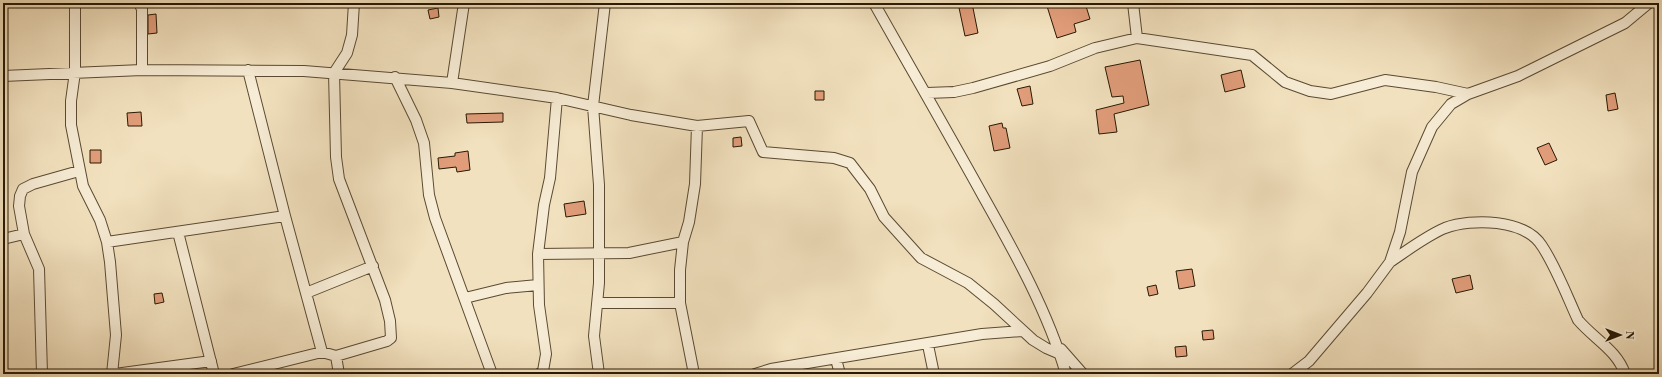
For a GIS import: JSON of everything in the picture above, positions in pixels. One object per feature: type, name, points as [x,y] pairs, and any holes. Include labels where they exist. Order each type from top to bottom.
[{"type":"street","points":[[75,3],[75,72],[71,101],[71,125],[79,171],[84,186],[100,220],[107,242],[116,315],[114,374],[211,361]]},
{"type":"street","points":[[139,3],[142,8],[142,70]]},
{"type":"street","points":[[233,374],[322,352],[336,356],[387,341],[391,338],[390,321],[373,266],[339,179],[335,136],[334,73],[347,53],[352,35],[354,3]]},
{"type":"street","points":[[452,83],[464,3]]},
{"type":"street","points":[[599,374],[594,336],[598,303],[599,185],[593,106],[605,3]]},
{"type":"street","points":[[874,3],[1011,246],[1059,350],[1066,374]]},
{"type":"street","points":[[1133,3],[1137,38]]},
{"type":"street","points":[[1292,374],[1309,361],[1367,293],[1390,262],[1400,232],[1412,172],[1432,127],[1451,104],[1468,94],[1518,76],[1606,33],[1625,23],[1649,3]]},
{"type":"street","points":[[926,93],[954,92],[974,88],[1050,66],[1095,48],[1137,38],[1252,55],[1285,82],[1310,91],[1331,94],[1385,80],[1436,87],[1468,94]]},
{"type":"street","points":[[3,76],[142,70],[248,70],[334,73],[452,83],[557,98],[631,115],[697,126],[749,121],[763,152],[834,158],[850,163],[870,188],[884,217],[921,258],[968,283],[994,304],[1022,331],[1046,348],[1059,350],[1083,374]]},
{"type":"street","points":[[248,70],[285,216],[322,352]]},
{"type":"street","points":[[395,78],[420,130],[424,143],[429,195],[435,218],[492,374]]},
{"type":"street","points":[[539,374],[543,371],[546,354],[538,285],[538,254],[544,205],[550,178],[557,98]]},
{"type":"street","points":[[694,374],[680,303],[680,270],[683,242],[689,222],[695,184],[697,126]]},
{"type":"street","points":[[42,374],[39,269],[24,234],[19,206],[20,196],[23,190],[34,184],[79,171]]},
{"type":"street","points":[[107,242],[285,216]]},
{"type":"street","points":[[1390,262],[1445,228],[1471,222],[1502,224],[1525,230],[1542,244],[1578,320],[1585,329],[1618,358],[1625,374]]},
{"type":"street","points":[[178,232],[214,374]]},
{"type":"street","points":[[3,239],[24,234]]},
{"type":"street","points":[[538,254],[629,253],[683,242]]},
{"type":"street","points":[[306,293],[373,266]]},
{"type":"street","points":[[465,298],[506,288],[538,285]]},
{"type":"street","points":[[598,303],[680,303]]},
{"type":"street","points":[[755,374],[982,334],[1022,331]]},
{"type":"street","points":[[928,344],[934,374]]},
{"type":"street","points":[[336,356],[338,374]]},
{"type":"street","points":[[836,359],[840,374]]},
{"type":"building","points":[[958,3],[972,3],[978,33],[965,36]]},
{"type":"building","points":[[1046,3],[1085,3],[1090,19],[1074,24],[1076,32],[1057,38]]},
{"type":"building","points":[[438,8],[439,17],[430,19],[428,10]]},
{"type":"building","points":[[156,14],[157,33],[148,34],[148,15]]},
{"type":"building","points":[[1140,60],[1149,105],[1114,114],[1117,132],[1099,134],[1096,110],[1124,103],[1123,96],[1112,97],[1105,67]]},
{"type":"building","points":[[1241,70],[1245,87],[1225,92],[1221,75]]},
{"type":"building","points":[[1030,86],[1033,104],[1022,106],[1017,89]]},
{"type":"building","points":[[815,91],[824,91],[824,100],[815,100]]},
{"type":"building","points":[[1615,93],[1618,109],[1608,111],[1606,95]]},
{"type":"building","points":[[141,112],[142,126],[128,126],[127,113]]},
{"type":"building","points":[[503,113],[503,122],[467,123],[466,114]]},
{"type":"building","points":[[1002,123],[1003,128],[1006,128],[1010,148],[994,151],[989,126]]},
{"type":"building","points":[[741,137],[742,146],[733,147],[733,138]]},
{"type":"building","points":[[1549,143],[1557,160],[1545,165],[1537,148]]},
{"type":"building","points":[[90,150],[101,150],[101,163],[90,163]]},
{"type":"building","points":[[468,151],[470,170],[457,172],[456,167],[439,169],[438,158],[455,156],[455,153]]},
{"type":"building","points":[[584,201],[586,214],[566,217],[564,204]]},
{"type":"building","points":[[1192,269],[1195,286],[1179,289],[1176,271]]},
{"type":"building","points":[[1470,275],[1473,289],[1456,293],[1452,279]]},
{"type":"building","points":[[1156,285],[1158,294],[1149,296],[1147,287]]},
{"type":"building","points":[[162,293],[164,302],[155,304],[154,294]]},
{"type":"building","points":[[1213,330],[1214,339],[1203,340],[1202,331]]},
{"type":"building","points":[[1186,346],[1187,356],[1176,357],[1175,347]]}]
